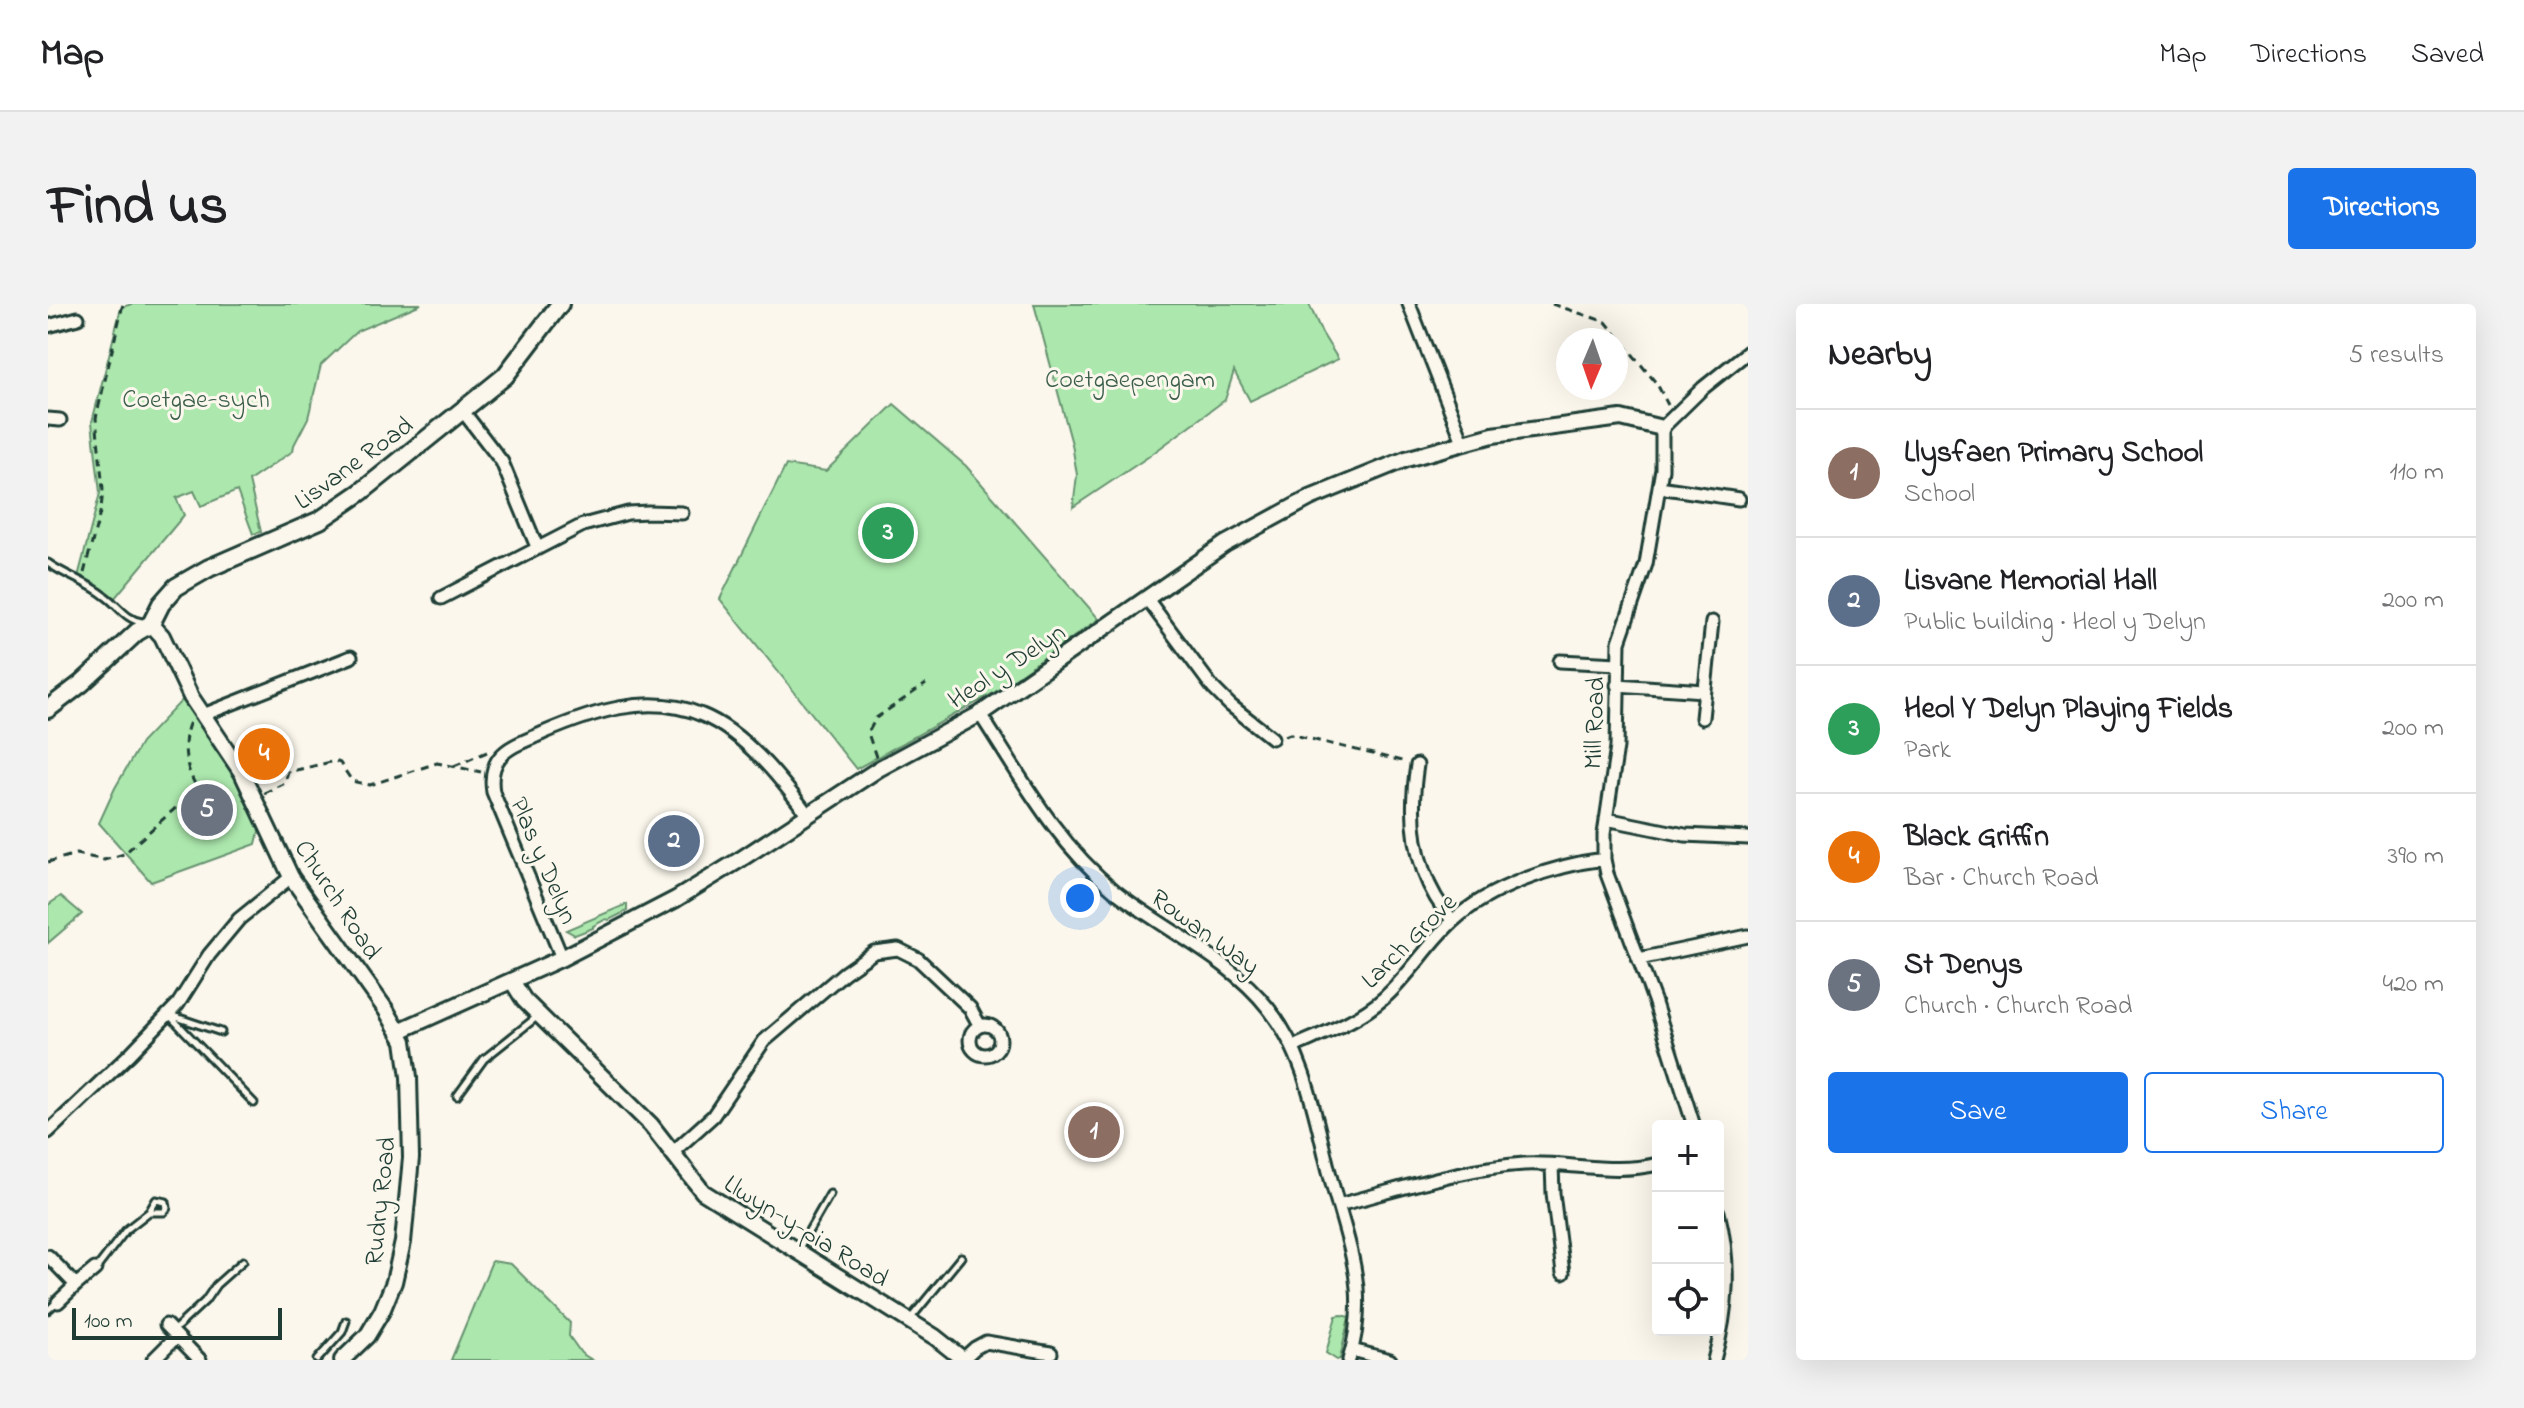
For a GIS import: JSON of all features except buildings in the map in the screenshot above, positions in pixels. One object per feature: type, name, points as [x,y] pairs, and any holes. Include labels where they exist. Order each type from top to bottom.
[{"type":"main road","name":"Lisvane Road","points":[[48,709],[82,683],[137,632],[151,624],[161,604],[176,587],[209,568],[300,530],[361,492],[513,367],[560,304]]},
{"type":"street","points":[[1409,304],[1463,442]]},
{"type":"street","points":[[48,326],[78,318]]},
{"type":"street","points":[[1662,428],[1703,388],[1748,352]]},
{"type":"street","points":[[462,410],[502,462],[537,547]]},
{"type":"street","name":"Heol y Delyn","points":[[399,1031],[562,958],[676,899],[880,768],[980,714],[1225,544],[1290,507],[1377,469],[1463,442],[1526,429],[1621,418],[1662,428]]},
{"type":"street","name":"Mill Road","points":[[1662,428],[1659,487],[1646,564],[1621,633],[1617,747],[1606,819],[1604,859],[1692,1120]]},
{"type":"street","points":[[1659,487],[1739,499]]},
{"type":"street","points":[[441,598],[583,525],[608,517],[648,512],[682,513]]},
{"type":"street","points":[[1147,599],[1213,688],[1272,738]]},
{"type":"street","points":[[1702,718],[1712,622]]},
{"type":"street","name":"Church Road","points":[[151,624],[162,636],[183,683],[248,784],[291,877],[399,1031]]},
{"type":"street","points":[[203,715],[351,657]]},
{"type":"street","points":[[1560,661],[1618,664]]},
{"type":"street","points":[[1617,685],[1704,691]]},
{"type":"street","points":[[512,747],[573,720],[619,707],[652,705],[679,708],[704,715],[733,735],[774,773],[808,815]]},
{"type":"street","name":"Rowan Way","points":[[980,714],[1041,810],[1080,859],[1124,898],[1240,979],[1267,1005],[1293,1047],[1304,1076],[1357,1288],[1357,1320],[1350,1355]]},
{"type":"street","name":"Plas y Delyn","points":[[512,747],[497,761],[493,775],[495,800],[562,958]]},
{"type":"street","points":[[1417,765],[1413,809],[1415,843],[1429,888],[1453,921]]},
{"type":"street","points":[[1606,819],[1685,835],[1748,838]]},
{"type":"street","name":"Larch Grove","points":[[1293,1047],[1358,1016],[1385,997],[1453,921],[1477,903],[1515,884],[1604,859]]},
{"type":"street","points":[[48,1132],[178,1004],[209,955],[239,919],[291,877]]},
{"type":"street","points":[[1639,959],[1748,936]]},
{"type":"street","points":[[673,1152],[713,1116],[764,1041],[844,973],[874,952],[898,949],[918,959],[970,1008],[980,1026]]},
{"type":"street","name":"Llwyn-y-pia Road","points":[[512,981],[518,993],[539,1015],[651,1125],[695,1184],[711,1198],[935,1337],[964,1360]]},
{"type":"street","name":"Rudry Road","points":[[342,1360],[367,1336],[382,1311],[394,1282],[403,1242],[411,1158],[411,1120],[406,1054],[399,1031]]},
{"type":"street","points":[[1338,1205],[1470,1172],[1522,1165],[1606,1170],[1652,1165]]},
{"type":"street","points":[[1552,1165],[1563,1273]]},
{"type":"street","points":[[1714,1360],[1723,1328],[1728,1287],[1724,1239]]},
{"type":"street","points":[[48,1256],[76,1285]]},
{"type":"street","points":[[53,1306],[95,1269]]},
{"type":"street","points":[[153,1360],[171,1331],[200,1360]]},
{"type":"street","points":[[964,1360],[986,1342],[1051,1353]]},
{"type":"street","points":[[1350,1355],[1390,1360]]},
{"type":"lane","points":[[48,563],[108,597],[130,618],[151,624]]},
{"type":"lane","points":[[168,1014],[221,1032]]},
{"type":"lane","points":[[168,1014],[254,1103]]},
{"type":"lane","points":[[457,1096],[484,1059],[539,1015]]},
{"type":"lane","points":[[796,1252],[830,1194]]},
{"type":"lane","points":[[95,1269],[126,1230],[149,1212]]},
{"type":"lane","points":[[908,1321],[961,1257]]},
{"type":"lane","points":[[171,1331],[243,1261]]},
{"type":"lane","points":[[317,1360],[342,1332],[346,1321]]},
{"type":"path","points":[[81,581],[101,509],[103,489],[96,418],[123,304]]},
{"type":"path","points":[[1552,304],[1606,322],[1657,384],[1673,416]]},
{"type":"path","points":[[880,768],[868,733],[872,725],[876,718],[926,684]]},
{"type":"path","points":[[48,862],[76,854],[104,860],[124,854],[188,799],[198,788],[187,767],[186,733],[188,724],[203,715]]},
{"type":"path","points":[[1272,738],[1290,734],[1417,765]]},
{"type":"path","points":[[454,766],[506,744],[512,747]]},
{"type":"path","points":[[262,793],[285,783],[288,772],[335,761],[340,763],[352,781],[370,785],[437,763],[493,775]]},
{"type":"green space","name":"Coetgae-sych","points":[[131,304],[421,304],[357,331],[321,365],[308,418],[293,451],[249,481],[261,532],[253,534],[237,491],[201,506],[194,491],[176,498],[184,515],[114,599],[78,577],[100,493],[92,422],[121,308]]},
{"type":"green space","name":"Coetgaepengam","points":[[1034,304],[1309,304],[1338,359],[1250,401],[1234,371],[1225,400],[1073,507],[1077,475],[1072,444]]},
{"type":"green space","points":[[894,404],[966,466],[1099,619],[994,693],[856,769],[720,599],[786,465],[826,471]]},
{"type":"green space","points":[[184,698],[244,790],[260,827],[256,844],[151,882],[99,823],[141,743]]},
{"type":"green space","points":[[61,896],[82,914],[48,943],[48,905]]},
{"type":"green space","points":[[627,904],[627,911],[593,928],[575,935],[566,930]]},
{"type":"green space","points":[[492,1261],[511,1264],[570,1323],[569,1336],[581,1353],[592,1360],[451,1360]]},
{"type":"green space","points":[[1336,1316],[1349,1317],[1340,1359],[1337,1360],[1326,1353]]},
{"type":"place","name":"Heol Y Delyn Playing Fields","points":[[888,533]]},
{"type":"place","name":"Black Griffin","points":[[264,754]]},
{"type":"place","name":"St Denys","points":[[207,810]]},
{"type":"place","name":"Lisvane Memorial Hall","points":[[674,841]]},
{"type":"place","name":"Llysfaen Primary School","points":[[1094,1132]]}]
